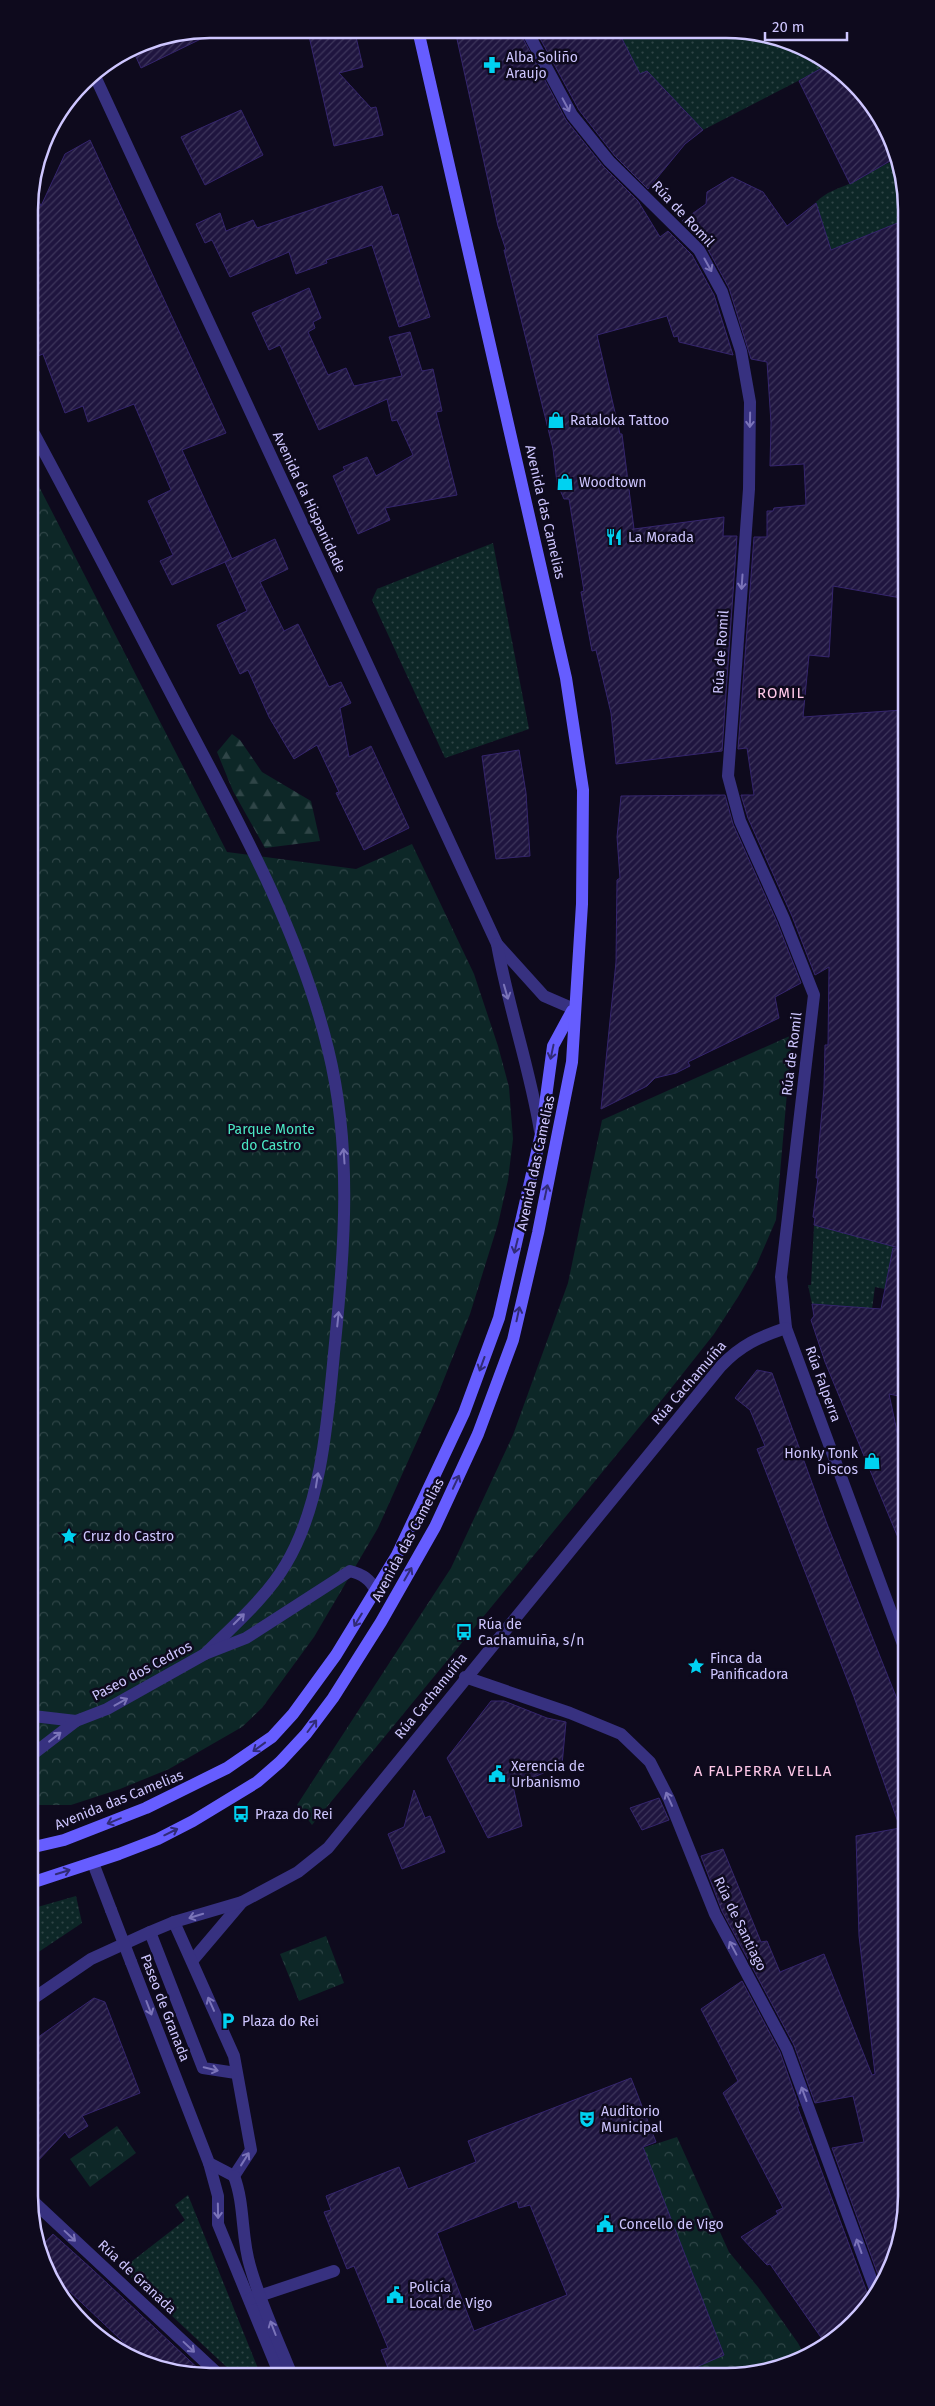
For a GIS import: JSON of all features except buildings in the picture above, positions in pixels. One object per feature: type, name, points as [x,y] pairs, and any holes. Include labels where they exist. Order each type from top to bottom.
[{"type":"main road","name":"Avenida das Camelias","points":[[38,1881],[158,1839],[194,1821],[257,1782],[280,1762],[306,1734],[333,1698],[381,1622],[430,1536],[478,1434],[513,1340],[538,1233],[572,1062],[582,904],[582,790],[566,678],[420,38]]},
{"type":"main road","name":"Avenida das Camelias","points":[[38,1847],[64,1840],[146,1808],[228,1768],[272,1737],[293,1714],[336,1656],[397,1555],[464,1413],[499,1318],[541,1134],[553,1046],[574,1008]]},
{"type":"street","name":"Rúa de Romil","points":[[531,38],[572,115],[609,161],[699,250],[722,292],[741,351],[750,402],[748,489],[728,776],[740,821],[784,920],[814,995],[781,1277],[786,1328]]},
{"type":"street","name":"Avenida da Hispanidade","points":[[97,80],[497,944],[504,983],[534,1096],[541,1134]]},
{"type":"street","points":[[38,441],[208,764],[257,862],[297,950],[328,1049],[338,1104],[346,1183],[340,1297],[330,1393],[316,1488],[303,1528],[286,1565],[260,1598],[205,1654]]},
{"type":"street","name":"Avenida da Hispanidade","points":[[497,944],[544,996],[574,1008]]},
{"type":"street","name":"Rúa Falperra","points":[[786,1328],[897,1629]]},
{"type":"street","name":"Rúa Cachamuíña","points":[[38,1995],[92,1959],[150,1932],[174,1922],[242,1902],[298,1872],[328,1848],[465,1677],[721,1366],[736,1350],[764,1335],[786,1328]]},
{"type":"street","points":[[205,1654],[246,1638],[350,1571],[359,1573],[371,1582],[376,1591]]},
{"type":"street","name":"Paseo dos Cedros","points":[[38,1717],[76,1721],[107,1709],[205,1654]]},
{"type":"street","name":"Rúa de Santiago","points":[[465,1677],[570,1713],[621,1734],[650,1762],[669,1799],[715,1914],[787,2049],[873,2284]]},
{"type":"street","points":[[38,1751],[76,1721]]},
{"type":"street","name":"Paseo de Granada","points":[[93,1863],[209,2163],[218,2196],[218,2224],[255,2298]]},
{"type":"street","points":[[192,1962],[242,1902]]},
{"type":"street","points":[[174,1922],[234,2056],[251,2150],[234,2176]]},
{"type":"street","points":[[150,1932],[203,2068],[236,2072]]},
{"type":"street","points":[[209,2163],[234,2176],[239,2188],[246,2249],[255,2298],[277,2368]]},
{"type":"street","name":"Rúa de Granada","points":[[38,2206],[212,2368]]},
{"type":"street","points":[[255,2298],[334,2271]]},
{"type":"street","points":[[255,2298],[289,2368]]},
{"type":"green space","points":[[622,38],[748,39],[781,47],[802,55],[823,68],[703,130],[647,71],[640,74]]},
{"type":"green space","points":[[891,162],[892,165],[896,187],[898,223],[831,250],[816,202],[824,195]]},
{"type":"green space","name":"Parque Monte do Castro","points":[[38,485],[227,852],[356,869],[412,844],[474,974],[498,1046],[509,1087],[513,1139],[508,1180],[498,1224],[470,1314],[436,1399],[378,1528],[314,1637],[262,1708],[242,1727],[169,1769],[120,1789],[71,1805],[38,1805]]},
{"type":"green space","points":[[493,543],[529,729],[445,758],[372,600],[377,589]]},
{"type":"green space","points":[[232,734],[240,740],[262,772],[311,801],[320,841],[265,848],[233,791],[217,752]]},
{"type":"green space","points":[[792,1035],[776,1220],[756,1266],[738,1297],[714,1334],[669,1391],[312,1825],[297,1805],[451,1568],[513,1435],[568,1283],[602,1120]]},
{"type":"green space","points":[[814,1225],[893,1246],[885,1289],[875,1287],[872,1309],[812,1304],[808,1285],[811,1285]]},
{"type":"green space","points":[[76,1896],[82,1923],[38,1952],[38,1907]]},
{"type":"green space","points":[[326,1936],[344,1983],[299,2001],[280,1954]]},
{"type":"green space","points":[[117,2126],[136,2153],[90,2187],[70,2159]]},
{"type":"green space","points":[[677,2137],[729,2252],[758,2287],[802,2351],[770,2363],[748,2367],[684,2368],[637,2150]]},
{"type":"green space","points":[[188,2195],[258,2368],[228,2368],[122,2269],[185,2220],[175,2205]]},
{"type":"place","name":"Alba Soliño Araujo","points":[[492,65]]},
{"type":"place","name":"Rataloka Tattoo","points":[[556,420]]},
{"type":"place","name":"Woodtown","points":[[565,482]]},
{"type":"place","name":"La Morada","points":[[614,537]]},
{"type":"place","name":"Honky Tonk Discos","points":[[872,1461]]},
{"type":"place","name":"Cruz do Castro","points":[[69,1536]]},
{"type":"place","name":"Rúa de Cachamuiña, s/n","points":[[464,1632]]},
{"type":"place","name":"Finca da Panificadora","points":[[696,1666]]},
{"type":"place","name":"Xerencia de Urbanismo","points":[[497,1774]]},
{"type":"place","name":"Praza do Rei","points":[[241,1814]]},
{"type":"place","name":"Plaza do Rei","points":[[228,2021]]},
{"type":"place","name":"Auditorio Municipal","points":[[587,2119]]},
{"type":"place","name":"Concello de Vigo","points":[[605,2224]]},
{"type":"place","name":"Policía Local de Vigo","points":[[395,2295]]},
{"type":"district","name":"ROMIL","points":[[781,693]]},
{"type":"district","name":"A FALPERRA VELLA","points":[[763,1771]]}]
